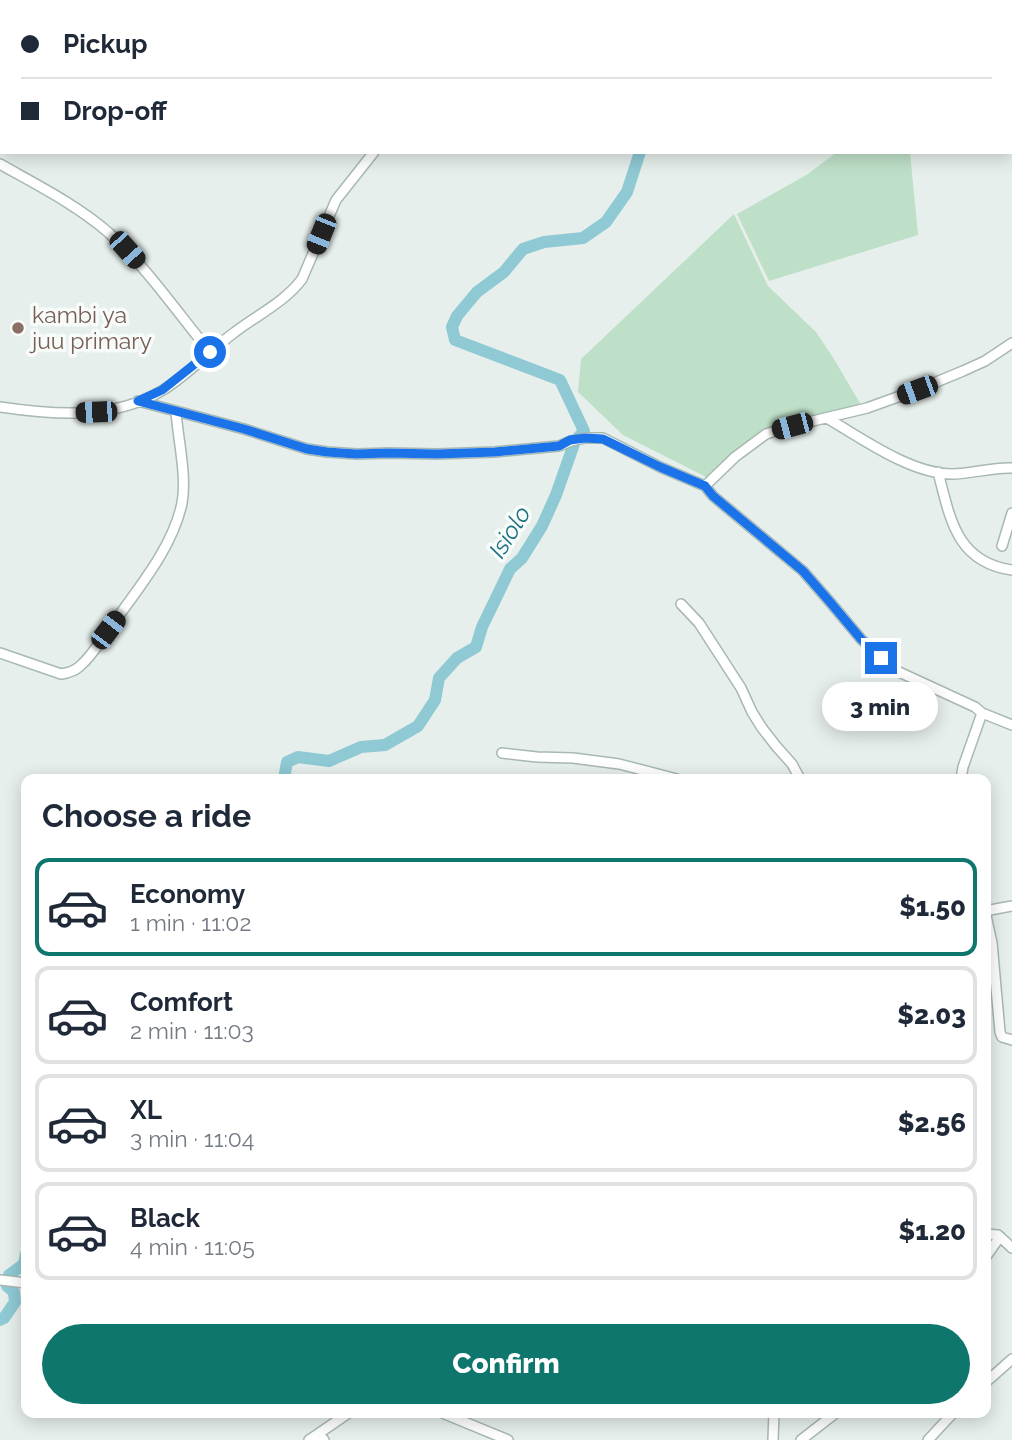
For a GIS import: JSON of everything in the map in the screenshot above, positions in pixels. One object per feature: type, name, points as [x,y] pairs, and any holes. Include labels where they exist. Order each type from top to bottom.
[{"type":"street","points":[[0,407],[32,412],[116,410],[162,390],[297,286],[336,200],[372,154]]},
{"type":"street","points":[[0,164],[64,201],[106,231],[143,269],[210,352]]},
{"type":"street","points":[[705,486],[766,434],[867,408],[954,375],[985,361],[1012,343]]},
{"type":"street","points":[[138,401],[307,449],[327,452],[495,452],[559,446],[570,440],[585,438],[603,439],[705,486],[713,496],[803,571],[861,639],[899,672],[1012,725]]},
{"type":"street","points":[[0,653],[61,674],[67,673],[83,663],[123,609],[159,557],[180,513],[184,484],[176,412]]},
{"type":"street","points":[[827,418],[915,467],[951,474],[996,467],[1012,468]]},
{"type":"street","points":[[938,472],[951,520],[964,545],[983,562],[1012,570]]},
{"type":"street","points":[[1002,546],[1012,513]]},
{"type":"street","points":[[681,604],[699,623],[741,688],[752,712],[797,774]]},
{"type":"street","points":[[962,774],[982,713]]},
{"type":"street","points":[[502,753],[619,764],[656,774]]},
{"type":"street","points":[[637,768],[638,774]]},
{"type":"street","points":[[991,910],[1012,906]]},
{"type":"street","points":[[991,947],[1000,1032],[1002,1037],[1012,1040]]},
{"type":"street","points":[[991,1234],[995,1234],[1012,1248]]},
{"type":"street","points":[[991,1249],[999,1238]]},
{"type":"street","points":[[991,1378],[1012,1359]]},
{"type":"street","points":[[309,1440],[321,1437],[343,1418]]},
{"type":"street","points":[[455,1418],[508,1440]]},
{"type":"street","points":[[769,1418],[774,1423]]},
{"type":"street","points":[[774,1418],[774,1440]]},
{"type":"street","points":[[801,1440],[829,1418]]},
{"type":"street","points":[[928,1440],[948,1418]]},
{"type":"green space","points":[[834,154],[910,154],[918,235],[769,281],[737,214],[808,174]]},
{"type":"green space","points":[[734,214],[768,286],[816,332],[861,405],[779,425],[708,478],[623,435],[578,392],[581,359]]},
{"type":"waterway","name":"Isiolo","points":[[285,774],[287,762],[298,757],[329,761],[361,747],[385,745],[418,726],[435,700],[439,678],[457,658],[476,647],[482,627],[510,569],[522,558],[542,526],[575,441],[584,431],[560,380],[455,340],[452,327],[457,316],[477,292],[504,272],[523,249],[544,242],[583,238],[606,222],[627,192],[639,154]]},
{"type":"waterway","name":"Isiolo","points":[[0,1320],[15,1302],[14,1292],[7,1286],[9,1275],[21,1266]]},
{"type":"place","name":"kambi ya juu primary","points":[[18,328]]},
{"type":"route","points":[[210,352],[162,390],[138,401],[307,449],[327,452],[495,452],[559,446],[570,440],[585,438],[612,442],[705,486],[754,532],[803,571],[861,639],[881,658]]}]
